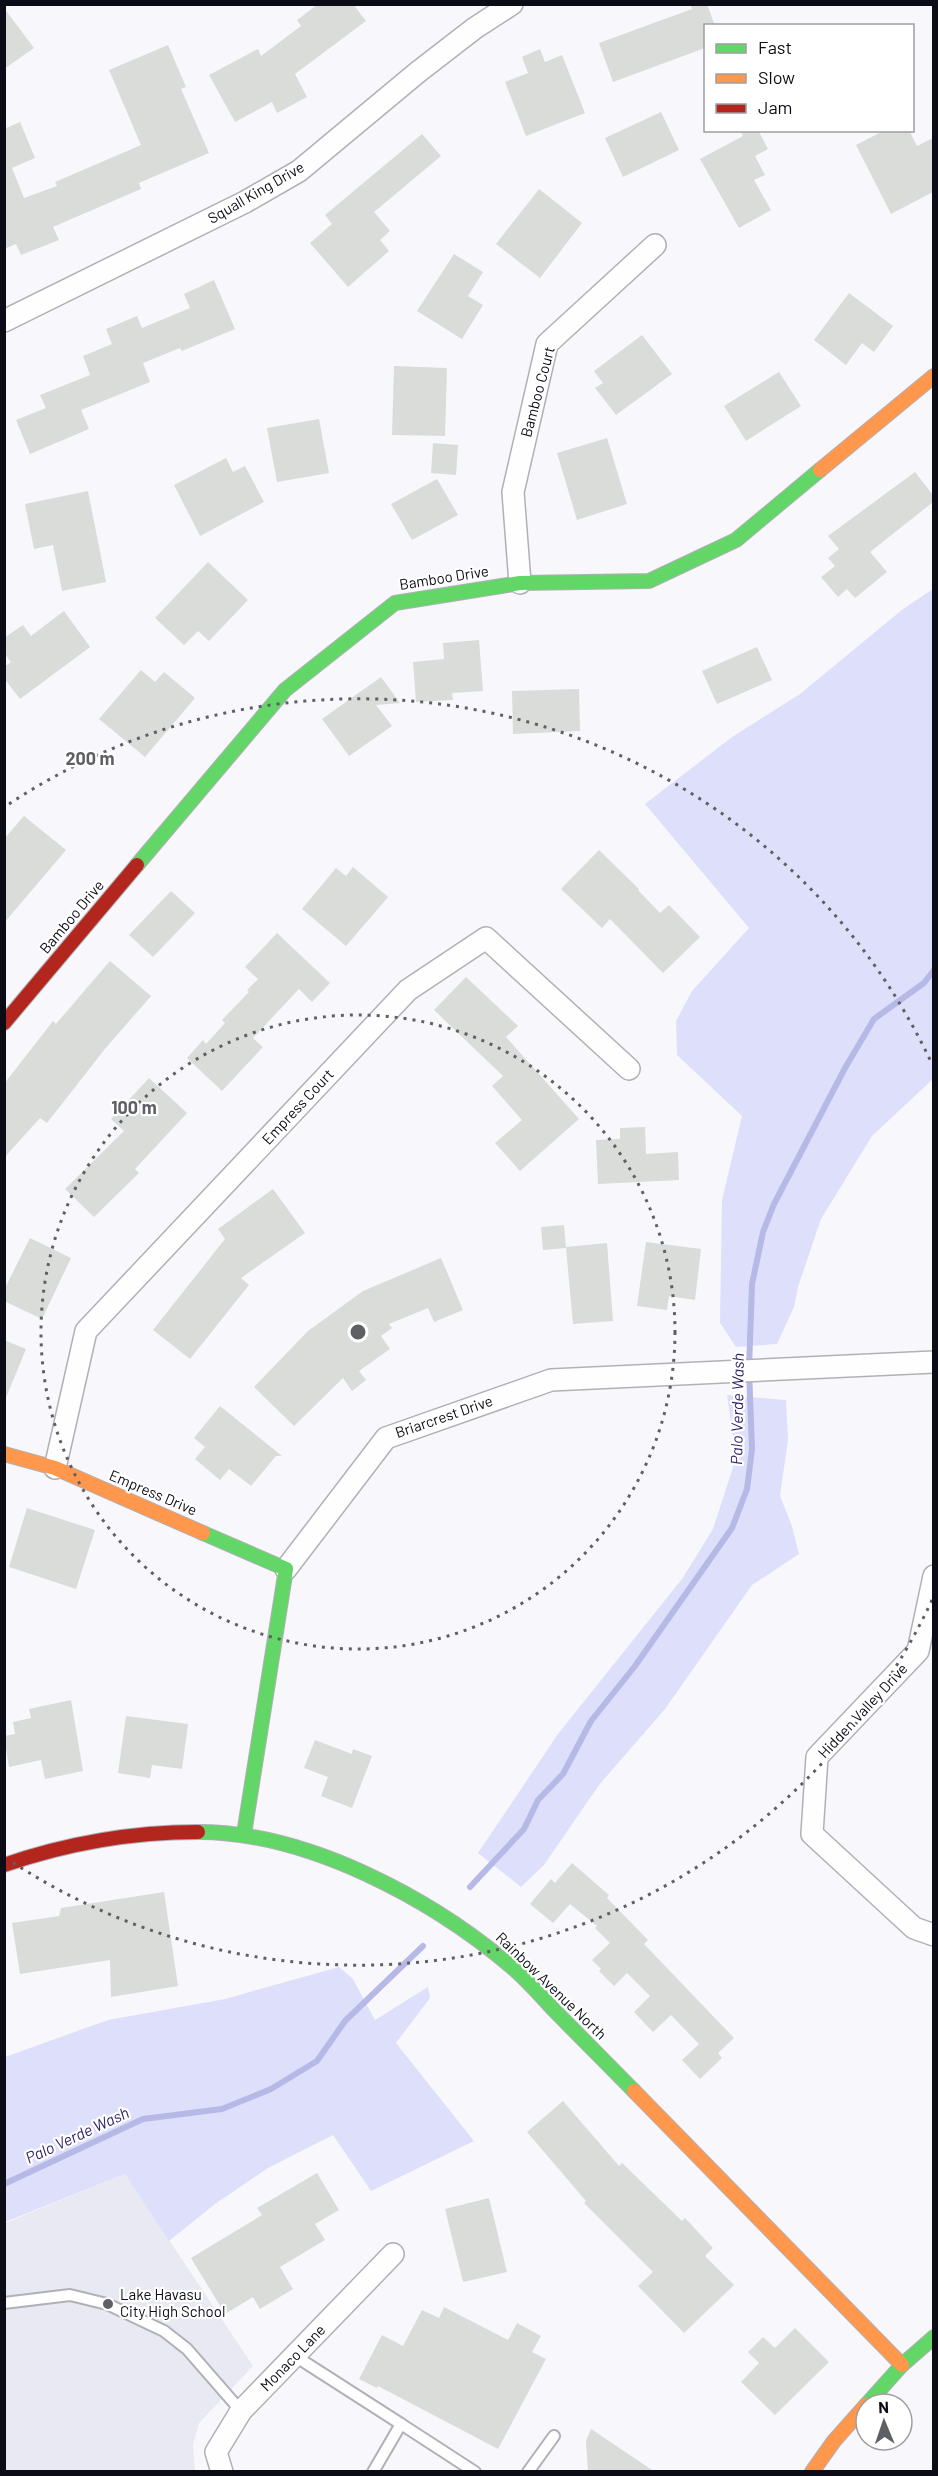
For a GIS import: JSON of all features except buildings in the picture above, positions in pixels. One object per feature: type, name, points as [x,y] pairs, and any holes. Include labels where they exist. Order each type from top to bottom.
[{"type":"street","name":"Squall King Drive","points":[[4,321],[245,202],[298,171],[418,72],[475,28],[512,4]]},
{"type":"street","name":"Bamboo Court","points":[[520,583],[513,492],[547,344],[655,245]]},
{"type":"street","name":"Bamboo Drive","points":[[4,1023],[285,690],[395,603],[520,583],[649,581],[736,540],[933,376]]},
{"type":"street","name":"Empress Court","points":[[55,1468],[86,1331],[408,990],[486,938],[628,1069]]},
{"type":"street","name":"Briarcrest Drive","points":[[244,1834],[286,1569],[386,1437],[551,1380],[933,1362]]},
{"type":"street","name":"Empress Drive","points":[[4,1454],[55,1468],[286,1569]]},
{"type":"street","name":"Hidden Valley Drive","points":[[933,1576],[918,1651],[817,1758],[812,1834],[914,1928],[933,1935]]},
{"type":"street","name":"Rainbow Avenue North","points":[[4,1865],[83,1841],[118,1836],[244,1834],[326,1857],[370,1875],[414,1898],[482,1942],[515,1970],[902,2365]]},
{"type":"street","name":"Monaco Lane","points":[[222,2472],[216,2452],[242,2411],[393,2254]]},
{"type":"street","points":[[878,2392],[902,2365],[933,2337]]},
{"type":"street","points":[[812,2472],[834,2441],[854,2419]]},
{"type":"lane","points":[[4,2303],[70,2295],[107,2304],[164,2331],[187,2349],[242,2411]]},
{"type":"lane","points":[[295,2356],[476,2472]]},
{"type":"lane","points":[[373,2472],[401,2424]]},
{"type":"lane","points":[[528,2472],[554,2436]]},
{"type":"shaded area","points":[[933,589],[933,1079],[872,1136],[821,1219],[798,1287],[794,1307],[777,1344],[736,1347],[720,1323],[722,1200],[742,1116],[677,1055],[676,1021],[692,991],[749,928],[645,804],[732,737],[800,694],[903,609]]},
{"type":"shaded area","points":[[727,1395],[786,1400],[788,1440],[780,1496],[792,1526],[799,1554],[752,1585],[665,1709],[599,1785],[544,1865],[521,1887],[478,1853],[558,1734],[682,1579],[713,1529],[736,1458]]},
{"type":"shaded area","points":[[339,1967],[353,1979],[375,2020],[428,1987],[430,1998],[396,2043],[474,2141],[371,2191],[333,2135],[268,2168],[215,2204],[169,2241],[125,2174],[5,2222],[5,2057],[108,2020],[225,1999]]},
{"type":"shaded area","name":"Lake Havasu City High School","points":[[125,2174],[253,2366],[199,2423],[193,2445],[195,2471],[5,2472],[5,2223]]},
{"type":"waterway","name":"Palo Verde Wash","points":[[470,1887],[524,1829],[538,1800],[563,1774],[591,1721],[635,1666],[732,1528],[747,1489],[752,1449],[749,1369],[752,1284],[763,1232],[774,1204],[845,1068],[874,1019],[924,983],[934,970]]},
{"type":"waterway","name":"Palo Verde Wash","points":[[4,2184],[143,2119],[222,2109],[271,2089],[317,2061],[345,2021],[423,1946]]},
{"type":"traffic: fast","points":[[137,865],[285,690],[395,603],[520,583],[649,581],[736,540],[820,470]]},
{"type":"traffic: fast","points":[[203,1533],[286,1569],[244,1834]]},
{"type":"traffic: fast","points":[[198,1832],[239,1835],[282,1843],[324,1857],[366,1874],[445,1917],[513,1968],[634,2091]]},
{"type":"traffic: fast","points":[[878,2392],[902,2365],[934,2337]]},
{"type":"traffic: slow","points":[[820,470],[934,376]]},
{"type":"traffic: slow","points":[[4,1454],[55,1468],[203,1533]]},
{"type":"traffic: slow","points":[[634,2091],[902,2365]]},
{"type":"traffic: slow","points":[[812,2472],[834,2441],[854,2418]]},
{"type":"traffic: jam","points":[[4,1023],[137,865]]},
{"type":"traffic: jam","points":[[4,1865],[100,1840],[148,1834],[198,1832]]},
{"type":"place","name":"Lake Havasu City High School","points":[[108,2304]]}]
